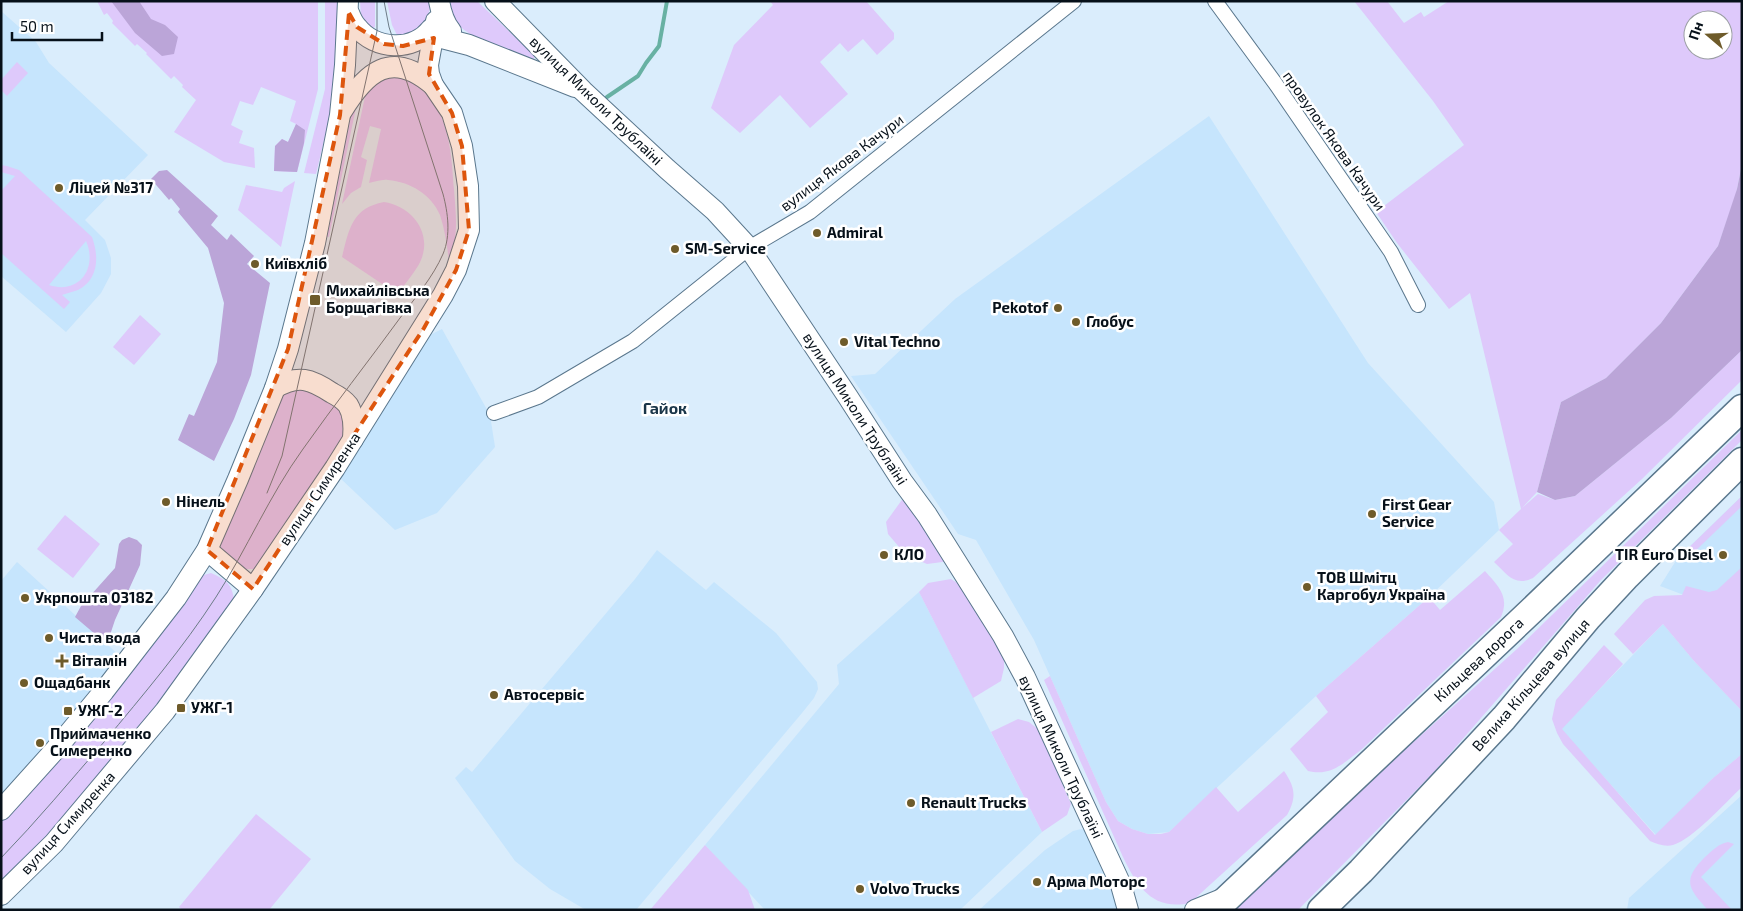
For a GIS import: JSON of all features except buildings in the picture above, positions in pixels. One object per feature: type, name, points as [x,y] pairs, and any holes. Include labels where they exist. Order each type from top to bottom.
[{"type":"highway","name":"Кільцева дорога","points":[[1222,903],[1531,611],[1742,408]]},
{"type":"highway","name":"Велика Кільцева вулиця","points":[[1321,910],[1361,872],[1504,718],[1588,618],[1627,576],[1742,461]]},
{"type":"street","name":"вулиця Миколи Трублаїні","points":[[495,1],[584,90],[667,169],[715,211],[749,248],[927,515],[1004,636],[1026,677],[1132,903]]},
{"type":"street","name":"вулиця Якова Качури","points":[[494,414],[538,397],[633,341],[749,248],[810,212],[1074,1]]},
{"type":"street","name":"провулок Якова Качури","points":[[1214,1],[1274,83],[1391,252],[1418,306]]},
{"type":"street","points":[[349,7],[357,27],[375,41],[403,46],[434,22]]},
{"type":"street","points":[[1,810],[50,757],[104,691],[176,598],[207,550],[275,388],[288,349],[305,285],[340,115],[349,7]]},
{"type":"street","points":[[434,22],[469,45],[584,90]]},
{"type":"street","points":[[434,22],[447,26],[469,45]]},
{"type":"street","name":"вулиця Симиренка","points":[[1,895],[54,843],[160,717],[253,589],[353,439],[443,295],[456,270],[469,230],[468,186],[462,146],[452,113],[433,85],[429,74],[428,65],[434,22]]},
{"type":"street","points":[[340,115],[353,94],[373,74],[389,68],[402,66],[413,70],[433,85]]},
{"type":"street","points":[[275,388],[289,381],[299,379],[311,381],[329,391],[349,407],[353,422],[353,439]]},
{"type":"street","points":[[207,550],[253,589]]},
{"type":"street","points":[[1195,910],[1222,903]]},
{"type":"highlighted area","points":[[349,13],[357,27],[384,44],[403,46],[434,38],[429,74],[452,113],[462,146],[469,230],[456,270],[424,328],[253,589],[207,550],[288,349],[340,115]]},
{"type":"shaded area","points":[[97,1],[318,1],[318,89],[297,172],[274,171],[275,146],[282,139],[288,142],[296,124],[290,121],[296,101],[261,87],[253,105],[240,101],[231,125],[243,131],[239,143],[254,148],[255,168],[224,162],[174,132],[196,100],[182,87],[183,85],[174,76],[171,79],[147,53],[137,44],[135,46],[112,23],[113,21],[107,13],[104,15]]},
{"type":"shaded area","points":[[111,1],[139,1],[151,19],[165,25],[178,37],[174,54],[162,56],[135,33]]},
{"type":"shaded area","points":[[325,1],[338,1],[337,68],[329,120],[316,174],[304,173],[325,89]]},
{"type":"shaded area","points":[[360,1],[375,1],[375,26],[373,30],[361,18]]},
{"type":"shaded area","points":[[387,1],[430,1],[430,8],[421,26],[410,33],[397,35],[392,25]]},
{"type":"shaded area","points":[[450,1],[477,1],[535,56],[533,60],[493,45],[464,30],[455,19]]},
{"type":"shaded area","points":[[770,1],[866,1],[894,33],[894,39],[877,55],[863,39],[848,52],[840,43],[820,62],[848,94],[810,128],[780,95],[740,133],[711,108],[734,45],[773,5]]},
{"type":"shaded area","points":[[1354,1],[1387,1],[1404,23],[1421,12],[1424,17],[1449,1],[1742,1],[1742,164],[1736,194],[1718,246],[1661,323],[1606,378],[1561,402],[1537,492],[1522,508],[1538,494],[1555,500],[1575,496],[1671,418],[1742,350],[1742,380],[1642,479],[1533,578],[1521,581],[1511,578],[1494,562],[1513,544],[1499,530],[1521,509],[1470,293],[1449,309],[1397,243],[1376,212],[1464,145],[1433,101]]},
{"type":"shaded area","name":"Ліцей №317","points":[[1,11],[36,42],[49,63],[148,155],[85,220],[105,240],[111,258],[111,274],[101,293],[66,332],[1,276]]},
{"type":"shaded area","points":[[17,62],[28,73],[7,96],[1,90],[1,80]]},
{"type":"shaded area","points":[[399,76],[415,84],[428,95],[444,123],[453,172],[456,225],[449,261],[445,232],[440,215],[425,195],[412,186],[396,181],[383,180],[369,183],[381,129],[370,126],[361,157],[367,160],[361,187],[351,193],[342,204],[366,92],[381,81]]},
{"type":"shaded area","points":[[357,103],[329,237],[324,236],[341,145],[351,112]]},
{"type":"shaded area","points":[[1209,116],[1368,363],[1494,502],[1499,530],[1429,597],[1316,696],[1169,832],[1148,834],[1132,829],[1118,821],[1106,802],[1034,640],[976,540],[958,534],[851,376],[875,374],[955,299]]},
{"type":"shaded area","points":[[296,124],[305,130],[297,172],[274,171],[275,146],[282,139],[288,142]]},
{"type":"shaded area","points":[[1742,164],[1742,350],[1671,418],[1575,496],[1555,500],[1537,492],[1561,402],[1606,378],[1661,323],[1718,246],[1737,189]]},
{"type":"shaded area","points":[[1,165],[19,170],[92,237],[96,252],[94,273],[90,280],[78,290],[62,295],[70,302],[64,309],[1,253],[1,191],[15,176],[1,172]],"holes":[[[86,241],[90,261],[83,277],[77,283],[60,287],[49,285]]]},
{"type":"shaded area","points":[[167,170],[218,216],[211,225],[227,240],[231,234],[254,256],[247,264],[270,283],[251,375],[234,419],[214,461],[178,440],[189,414],[194,416],[217,362],[224,303],[208,248],[178,212],[180,209],[171,198],[169,200],[151,179],[159,171]]},
{"type":"shaded area","points":[[295,181],[281,247],[238,210],[246,185],[282,192],[284,188]]},
{"type":"shaded area","points":[[384,202],[405,210],[419,225],[423,234],[423,255],[411,277],[397,294],[342,257],[350,229],[358,215],[373,205]]},
{"type":"shaded area","points":[[140,315],[161,334],[134,365],[113,347]]},
{"type":"shaded area","points":[[442,329],[490,415],[495,447],[437,513],[395,530],[339,477],[430,335]]},
{"type":"shaded area","points":[[298,387],[338,404],[348,420],[347,433],[256,569],[243,569],[223,555],[219,540],[278,400],[287,389]]},
{"type":"shaded area","points":[[1742,430],[1742,440],[1600,581],[1434,772],[1298,910],[1235,910],[1407,748],[1517,649]]},
{"type":"shaded area","points":[[1742,496],[1742,590],[1721,609],[1660,586],[1677,559]]},
{"type":"shaded area","points":[[1742,496],[1742,506],[1689,557],[1683,560],[1677,559]]},
{"type":"shaded area","points":[[904,497],[950,561],[927,564],[906,555],[888,534],[886,522]]},
{"type":"shaded area","points":[[65,515],[100,544],[73,578],[37,549]]},
{"type":"shaded area","points":[[129,537],[137,540],[142,545],[140,565],[115,620],[108,641],[102,640],[75,617],[81,606],[115,568],[119,544],[122,540]]},
{"type":"shaded area","points":[[657,550],[706,590],[714,582],[776,633],[817,682],[818,689],[814,698],[802,713],[636,910],[586,910],[550,889],[515,861],[455,778],[466,767],[472,772],[635,579]]},
{"type":"shaded area","points":[[17,562],[121,657],[1,799],[1,581]]},
{"type":"shaded area","points":[[1742,567],[1742,711],[1694,661],[1663,624],[1633,654],[1614,634],[1645,600],[1654,596],[1682,595],[1686,586],[1709,592],[1717,590]]},
{"type":"shaded area","points":[[1485,571],[1498,587],[1503,597],[1504,603],[1501,617],[1362,749],[1331,770],[1324,772],[1308,771],[1290,749],[1328,712],[1316,696],[1429,597],[1440,610]]},
{"type":"shaded area","points":[[211,573],[229,584],[233,592],[235,604],[142,730],[1,888],[1,820],[57,759],[197,577]]},
{"type":"shaded area","points":[[951,579],[963,587],[1004,657],[1001,681],[973,698],[919,592],[928,583]]},
{"type":"shaded area","points":[[919,592],[1042,832],[960,910],[765,910],[705,845],[839,684],[837,665]]},
{"type":"shaded area","points":[[1663,624],[1694,661],[1742,711],[1742,754],[1712,779],[1656,835],[1561,729]]},
{"type":"shaded area","points":[[1604,645],[1623,664],[1562,729],[1655,835],[1712,779],[1742,754],[1742,787],[1690,836],[1673,845],[1658,844],[1650,841],[1563,744],[1552,719],[1556,700]]},
{"type":"shaded area","points":[[1050,676],[1106,802],[1118,821],[1132,829],[1148,834],[1169,832],[1216,787],[1238,812],[1284,771],[1291,782],[1293,792],[1292,803],[1287,815],[1190,903],[1177,905],[1156,900],[1140,886],[1123,857],[1044,680]]},
{"type":"shaded area","points":[[1018,719],[1029,722],[1039,730],[1071,804],[1067,815],[1042,832],[991,732]]},
{"type":"shaded area","points":[[1742,795],[1742,910],[1627,910],[1629,898]]},
{"type":"shaded area","points":[[256,814],[311,859],[269,910],[182,910],[179,907]]},
{"type":"shaded area","points":[[1081,829],[1088,831],[1123,910],[979,910],[1045,850],[1073,831]]},
{"type":"shaded area","points":[[1728,842],[1734,844],[1701,877],[1732,910],[1708,910],[1692,890],[1691,878],[1693,872],[1705,857],[1718,846]]},
{"type":"shaded area","points":[[705,845],[748,890],[755,910],[650,910]]},
{"type":"waterway","points":[[607,97],[638,76],[659,46],[667,1]]},
{"type":"tram line","points":[[267,493],[282,456],[377,31],[377,1]]},
{"type":"tram line","points":[[1,858],[104,742],[190,635],[227,579],[291,467],[423,287],[443,254],[448,232],[445,201],[389,27],[384,1]]},
{"type":"place","name":"Ліцей №317","points":[[59,188]]},
{"type":"place","name":"Admiral","points":[[817,233]]},
{"type":"place","name":"SM-Service","points":[[675,249]]},
{"type":"place","name":"Київхліб","points":[[255,264]]},
{"type":"place","name":"Михайлівська Борщагівка","points":[[315,300]]},
{"type":"place","name":"Pekotof","points":[[1058,308]]},
{"type":"place","name":"Глобус","points":[[1076,322]]},
{"type":"place","name":"Vital Techno","points":[[844,342]]},
{"type":"place","name":"Нінель","points":[[166,502]]},
{"type":"place","name":"First Gear Service","points":[[1372,514]]},
{"type":"place","name":"КЛО","points":[[884,555]]},
{"type":"place","name":"TIR Euro Disel","points":[[1723,555]]},
{"type":"place","name":"ТОВ Шмітц Каргобул Україна","points":[[1307,587]]},
{"type":"place","name":"Укрпошта 03182","points":[[25,598]]},
{"type":"place","name":"Чиста вода","points":[[49,638]]},
{"type":"place","name":"Вітамін","points":[[62,661]]},
{"type":"place","name":"Ощадбанк","points":[[24,683]]},
{"type":"place","name":"Автосервіс","points":[[494,695]]},
{"type":"place","name":"УЖГ-1","points":[[181,708]]},
{"type":"place","name":"УЖГ-2","points":[[68,711]]},
{"type":"place","name":"Приймаченко Симеренко","points":[[40,743]]},
{"type":"place","name":"Renault Trucks","points":[[911,803]]},
{"type":"place","name":"Арма Моторс","points":[[1037,882]]},
{"type":"place","name":"Volvo Trucks","points":[[860,889]]},
{"type":"district","name":"Гайок","points":[[665,408]]}]
